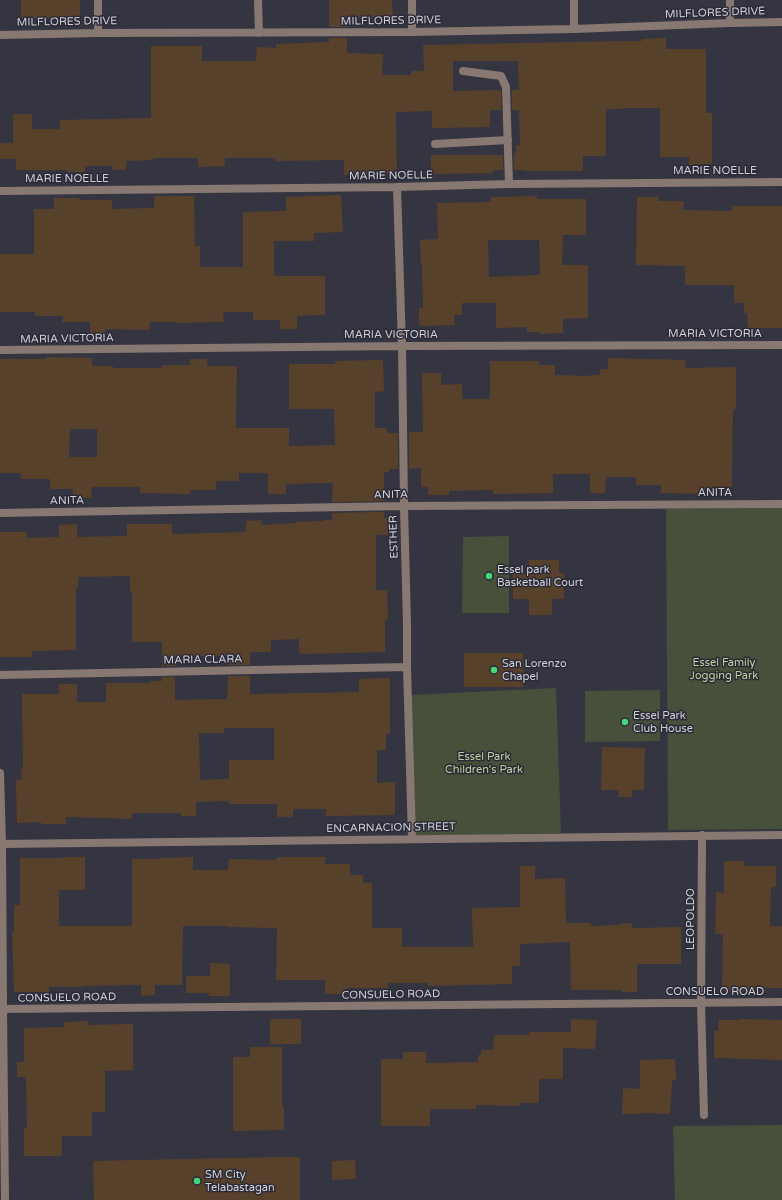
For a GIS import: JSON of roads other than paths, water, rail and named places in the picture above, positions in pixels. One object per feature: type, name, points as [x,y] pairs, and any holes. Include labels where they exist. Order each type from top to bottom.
[{"type":"street","points":[[98,0],[98,33]]},
{"type":"street","points":[[258,0],[259,33]]},
{"type":"street","points":[[412,0],[412,32]]},
{"type":"street","points":[[574,0],[574,29]]},
{"type":"street","points":[[730,0],[730,23]]},
{"type":"street","name":"MILFLORES DRIVE","points":[[0,34],[412,32],[574,29],[782,22]]},
{"type":"street","points":[[463,71],[501,76],[506,87],[509,184]]},
{"type":"street","points":[[435,144],[508,140]]},
{"type":"street","name":"MARIE NOELLE","points":[[0,191],[782,182]]},
{"type":"street","name":"ESTHER","points":[[397,187],[402,346],[407,667],[412,839]]},
{"type":"street","name":"MARIA VICTORIA","points":[[0,350],[402,346],[782,345]]},
{"type":"street","name":"ANITA","points":[[0,513],[404,506],[782,504]]},
{"type":"street","name":"MARIA CLARA","points":[[0,675],[407,667]]},
{"type":"street","points":[[0,773],[2,1169],[5,1200]]},
{"type":"street","name":"LEOPOLDO","points":[[702,835],[704,1115]]},
{"type":"street","name":"ENCARNACION STREET","points":[[1,844],[782,835]]},
{"type":"street","name":"CONSUELO ROAD","points":[[1,1009],[782,1002]]},
{"type":"place","name":"Essel park Basketball Court","points":[[489,576]]},
{"type":"place","name":"San Lorenzo Chapel","points":[[494,670]]},
{"type":"place","name":"Essel Park Club House","points":[[625,722]]},
{"type":"place","name":"SM City Telabastagan","points":[[197,1181]]},
{"type":"park label","name":"Essel Family Jogging Park","points":[[724,669]]},
{"type":"park label","name":"Essel Park Children's Park","points":[[484,763]]}]
